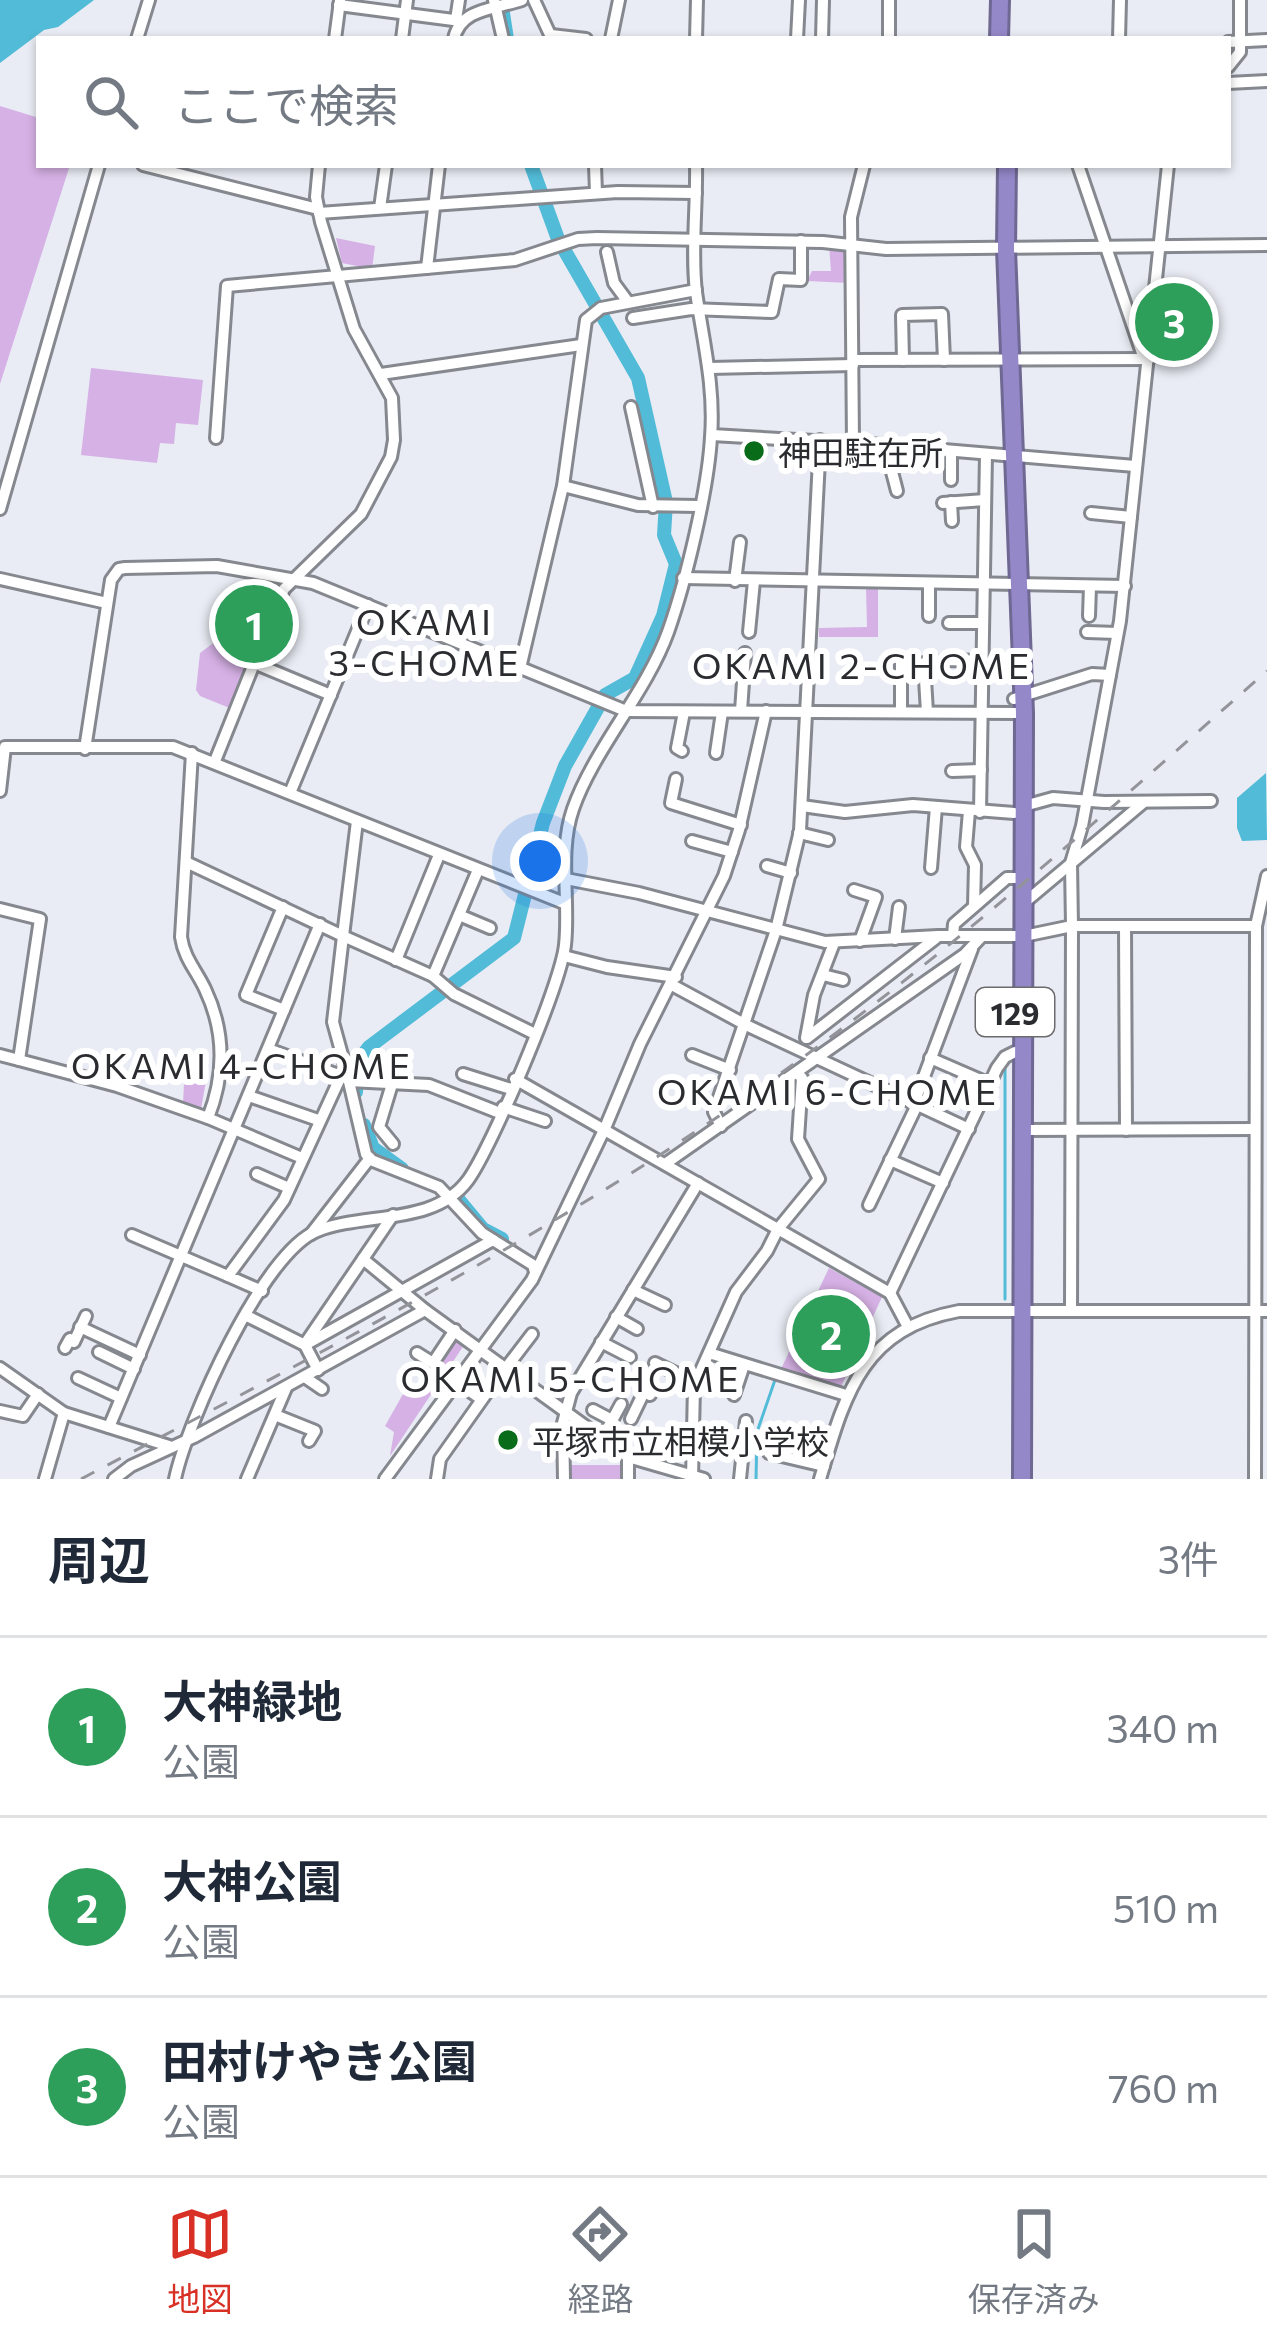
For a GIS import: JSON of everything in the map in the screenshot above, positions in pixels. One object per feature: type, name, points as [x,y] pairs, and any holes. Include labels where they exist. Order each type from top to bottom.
[{"type":"highway","points":[[999,36],[1000,0]]},
{"type":"highway","points":[[1009,0],[1009,36]]},
{"type":"highway","name":"129","points":[[998,168],[1024,903],[1015,1052],[1017,1479]]},
{"type":"highway","name":"129","points":[[1001,249],[1007,168]]},
{"type":"highway","name":"129","points":[[1017,1310],[1023,1130],[1015,878],[1019,810]]},
{"type":"street","points":[[138,36],[149,0]]},
{"type":"street","points":[[455,36],[459,0]]},
{"type":"street","points":[[533,0],[551,36]]},
{"type":"street","points":[[612,36],[619,0]]},
{"type":"street","points":[[696,36],[697,0]]},
{"type":"street","points":[[797,36],[800,0]]},
{"type":"street","points":[[822,36],[823,0]]},
{"type":"street","points":[[889,0],[889,36]]},
{"type":"street","points":[[1119,36],[1120,0]]},
{"type":"street","points":[[1240,0],[1234,42],[1267,40]]},
{"type":"street","points":[[334,36],[339,2],[406,6],[458,20],[506,3],[503,36]]},
{"type":"street","points":[[402,36],[406,6]]},
{"type":"street","points":[[1231,83],[1267,81]]},
{"type":"street","points":[[0,509],[98,168]]},
{"type":"street","points":[[154,168],[318,211],[596,194],[696,194]]},
{"type":"street","points":[[215,761],[282,591],[362,514],[391,457],[392,398],[359,340],[337,276],[318,211],[319,168]]},
{"type":"street","points":[[380,208],[386,168]]},
{"type":"street","points":[[427,268],[440,168]]},
{"type":"street","points":[[595,168],[596,194]]},
{"type":"street","points":[[311,1234],[452,1198],[470,1177],[502,1110],[564,956],[573,809],[665,639],[712,435],[710,368],[696,290],[696,168]]},
{"type":"street","points":[[853,442],[853,202],[864,168]]},
{"type":"street","points":[[1079,168],[1147,359]]},
{"type":"street","points":[[1071,1311],[1071,863],[1118,633],[1168,168]]},
{"type":"street","points":[[216,438],[227,286],[515,260],[597,238],[801,241],[886,249],[1267,245]]},
{"type":"street","points":[[633,318],[700,309],[772,312],[778,279],[801,280],[801,241]]},
{"type":"street","points":[[607,253],[614,283],[628,302]]},
{"type":"street","points":[[520,668],[563,486],[584,326],[593,313],[696,290]]},
{"type":"street","points":[[903,360],[902,315],[942,314],[944,360]]},
{"type":"street","points":[[381,374],[581,345]]},
{"type":"street","points":[[710,368],[903,360],[1147,359]]},
{"type":"street","points":[[631,407],[653,507]]},
{"type":"street","points":[[712,435],[1135,466]]},
{"type":"street","points":[[721,1126],[714,1112],[771,961],[800,833],[820,440]]},
{"type":"street","points":[[885,445],[897,491]]},
{"type":"street","points":[[951,451],[951,480]]},
{"type":"street","points":[[974,906],[975,865],[967,847],[981,770],[986,454]]},
{"type":"street","points":[[563,486],[653,507],[698,506]]},
{"type":"street","points":[[952,521],[947,503],[985,500]]},
{"type":"street","points":[[1091,513],[1131,517]]},
{"type":"street","points":[[735,581],[740,542]]},
{"type":"street","points":[[85,749],[110,580],[119,569],[217,566],[294,578],[626,711],[982,713],[1019,705],[1071,680],[1110,675]]},
{"type":"street","points":[[682,578],[1124,586]]},
{"type":"street","points":[[0,579],[107,603]]},
{"type":"street","points":[[749,632],[754,581]]},
{"type":"street","points":[[929,584],[929,616]]},
{"type":"street","points":[[1089,616],[1090,586]]},
{"type":"street","points":[[290,793],[368,604]]},
{"type":"street","points":[[949,623],[983,623]]},
{"type":"street","points":[[1087,632],[1118,633]]},
{"type":"street","points":[[741,712],[745,653]]},
{"type":"street","points":[[901,712],[897,689],[902,658]]},
{"type":"street","points":[[944,660],[982,661]]},
{"type":"street","points":[[254,663],[331,695]]},
{"type":"street","points":[[924,663],[927,712]]},
{"type":"street","points":[[385,1479],[535,1272],[640,1044],[709,912],[741,825],[766,711]]},
{"type":"street","points":[[677,748],[683,712]]},
{"type":"street","points":[[716,753],[722,712]]},
{"type":"street","points":[[0,791],[3,747],[173,747],[564,903]]},
{"type":"street","points":[[192,753],[183,952],[205,988],[220,1041],[219,1090],[208,1118]]},
{"type":"street","points":[[952,771],[981,770]]},
{"type":"street","points":[[673,783],[671,803],[741,825]]},
{"type":"street","points":[[802,806],[845,812],[891,806],[975,812],[1019,810],[1053,798],[1210,801]]},
{"type":"street","points":[[1024,903],[1144,802]]},
{"type":"street","points":[[929,863],[938,831],[936,807]]},
{"type":"street","points":[[357,821],[333,1022],[370,1158]]},
{"type":"street","points":[[800,833],[828,840]]},
{"type":"street","points":[[692,841],[732,852]]},
{"type":"street","points":[[396,960],[439,855]]},
{"type":"street","points":[[188,863],[433,976],[454,994],[535,1034]]},
{"type":"street","points":[[767,866],[791,873]]},
{"type":"street","points":[[433,976],[478,870]]},
{"type":"street","points":[[1255,1479],[1261,1311],[1255,1129],[1256,926],[1267,876]]},
{"type":"street","points":[[953,935],[955,924],[974,906],[1007,878],[1015,878]]},
{"type":"street","points":[[566,879],[637,892],[830,943],[953,935],[977,942],[1072,926],[1256,926]]},
{"type":"street","points":[[860,890],[876,897],[860,941]]},
{"type":"street","points":[[284,907],[247,995],[284,1010]]},
{"type":"street","points":[[895,939],[899,908]]},
{"type":"street","points":[[0,909],[40,919],[19,1060]]},
{"type":"street","points":[[459,915],[490,928]]},
{"type":"street","points":[[110,1427],[320,925]]},
{"type":"street","points":[[1125,926],[1126,1130]]},
{"type":"street","points":[[806,1039],[938,936]]},
{"type":"street","points":[[869,1205],[915,1104],[977,942]]},
{"type":"street","points":[[664,1164],[798,1074],[977,942]]},
{"type":"street","points":[[805,1053],[814,994],[830,943]]},
{"type":"street","points":[[564,956],[674,981],[746,1025],[969,1129]]},
{"type":"street","points":[[804,977],[843,980]]},
{"type":"street","points":[[268,1049],[345,1077],[429,1085],[537,1121]]},
{"type":"street","points":[[890,1293],[990,1084],[1005,1057],[1015,1052]]},
{"type":"street","points":[[0,1055],[117,1086],[302,1158]]},
{"type":"street","points":[[692,1055],[730,1070]]},
{"type":"street","points":[[931,1058],[990,1084]]},
{"type":"street","points":[[463,1074],[513,1084],[605,1128],[890,1293],[908,1327]]},
{"type":"street","points":[[363,1259],[425,1310],[628,1457],[696,1478],[691,1406],[696,1383],[736,1292],[778,1228],[819,1179],[798,1139],[802,1078],[798,1074]]},
{"type":"street","points":[[227,1276],[289,1188],[318,1120],[345,1077]]},
{"type":"street","points":[[387,1143],[379,1127],[392,1084]]},
{"type":"street","points":[[249,1096],[318,1120]]},
{"type":"street","points":[[1023,1130],[1255,1129]]},
{"type":"street","points":[[370,1158],[423,1178],[452,1198],[482,1233],[533,1265],[535,1272]]},
{"type":"street","points":[[175,1479],[215,1367],[292,1247],[311,1234],[370,1158]]},
{"type":"street","points":[[890,1160],[943,1183]]},
{"type":"street","points":[[263,1175],[289,1188]]},
{"type":"street","points":[[564,1479],[565,1412],[571,1393],[698,1183]]},
{"type":"street","points":[[680,1212],[697,1221]]},
{"type":"street","points":[[322,1389],[312,1374],[305,1345],[393,1215]]},
{"type":"street","points":[[132,1235],[262,1292]]},
{"type":"street","points":[[305,1345],[493,1240]]},
{"type":"street","points":[[633,1289],[665,1304]]},
{"type":"street","points":[[114,1479],[425,1310]]},
{"type":"street","points":[[769,1453],[787,1454],[822,1472],[846,1395],[869,1358],[908,1327],[959,1311],[1261,1311]]},
{"type":"street","points":[[247,1316],[305,1345]]},
{"type":"street","points":[[417,1353],[433,1363],[464,1316]]},
{"type":"street","points":[[616,1318],[638,1329]]},
{"type":"street","points":[[65,1348],[70,1340],[74,1342],[83,1322],[140,1355]]},
{"type":"street","points":[[437,1479],[440,1459],[528,1336]]},
{"type":"street","points":[[601,1342],[629,1357]]},
{"type":"street","points":[[99,1352],[134,1369]]},
{"type":"street","points":[[709,1353],[846,1395]]},
{"type":"street","points":[[744,1366],[731,1394],[749,1400]]},
{"type":"street","points":[[659,1367],[696,1383]]},
{"type":"street","points":[[0,1368],[64,1413],[169,1446]]},
{"type":"street","points":[[455,1381],[481,1399]]},
{"type":"street","points":[[82,1382],[122,1398]]},
{"type":"street","points":[[247,1479],[286,1388]]},
{"type":"street","points":[[631,1420],[644,1392],[650,1395]]},
{"type":"street","points":[[0,1411],[22,1420],[38,1394]]},
{"type":"street","points":[[593,1410],[616,1412],[646,1427]]},
{"type":"street","points":[[602,1439],[616,1412]]},
{"type":"street","points":[[45,1479],[64,1413]]},
{"type":"street","points":[[274,1415],[315,1432],[309,1441]]},
{"type":"street","points":[[740,1479],[736,1453],[746,1421]]},
{"type":"street","points":[[628,1457],[628,1479]]},
{"type":"shaded area","points":[[0,106],[36,117],[36,168],[69,168],[0,384]]},
{"type":"shaded area","points":[[336,238],[375,246],[372,269],[342,263]]},
{"type":"shaded area","points":[[829,245],[848,249],[849,283],[807,281],[812,271],[831,271]]},
{"type":"shaded area","points":[[1157,289],[1197,292],[1191,353],[1152,352]]},
{"type":"shaded area","points":[[91,368],[203,380],[198,425],[176,423],[174,444],[160,443],[157,463],[81,455]]},
{"type":"shaded area","points":[[866,586],[878,586],[878,637],[819,637],[819,628],[867,627]]},
{"type":"shaded area","points":[[279,594],[232,709],[200,696],[196,690],[200,653]]},
{"type":"shaded area","points":[[185,1063],[209,1064],[201,1109],[183,1104]]},
{"type":"shaded area","points":[[829,1268],[882,1297],[840,1389],[780,1371]]},
{"type":"shaded area","points":[[453,1338],[466,1342],[390,1456],[394,1432],[385,1426],[407,1387],[422,1386]]},
{"type":"shaded area","points":[[570,1465],[624,1465],[624,1479],[570,1479]]},
{"type":"water","points":[[0,0],[94,0],[0,63]]},
{"type":"water","points":[[1266,773],[1267,840],[1242,841],[1237,798]]},
{"type":"waterway","points":[[501,0],[507,36]]},
{"type":"waterway","points":[[356,1092],[357,1063],[369,1047],[514,938],[543,823],[565,766],[605,695],[635,678],[663,616],[676,564],[664,535],[666,502],[638,378],[558,239],[532,168]]},
{"type":"waterway","points":[[1005,1067],[1005,1299]]},
{"type":"waterway","points":[[364,1125],[373,1148],[402,1169]]},
{"type":"waterway","points":[[458,1199],[483,1229],[502,1239]]},
{"type":"waterway","points":[[756,1479],[757,1432],[776,1377]]},
{"type":"railway","points":[[81,1479],[515,1244],[764,1085],[958,937],[1267,671]]},
{"type":"place","name":"田村けやき公園","points":[[1174,322]]},
{"type":"place","name":"神田駐在所","points":[[754,451]]},
{"type":"place","name":"大神緑地","points":[[254,624]]},
{"type":"place","name":"大神公園","points":[[831,1334]]},
{"type":"place","name":"平塚市立相模小学校","points":[[508,1440]]},
{"type":"district","name":"OKAMI 3-CHOME","points":[[425,640]]},
{"type":"district","name":"OKAMI 2-CHOME","points":[[862,664]]},
{"type":"district","name":"OKAMI 4-CHOME","points":[[242,1064]]},
{"type":"district","name":"OKAMI 6-CHOME","points":[[828,1090]]},
{"type":"district","name":"OKAMI 5-CHOME","points":[[571,1377]]}]
